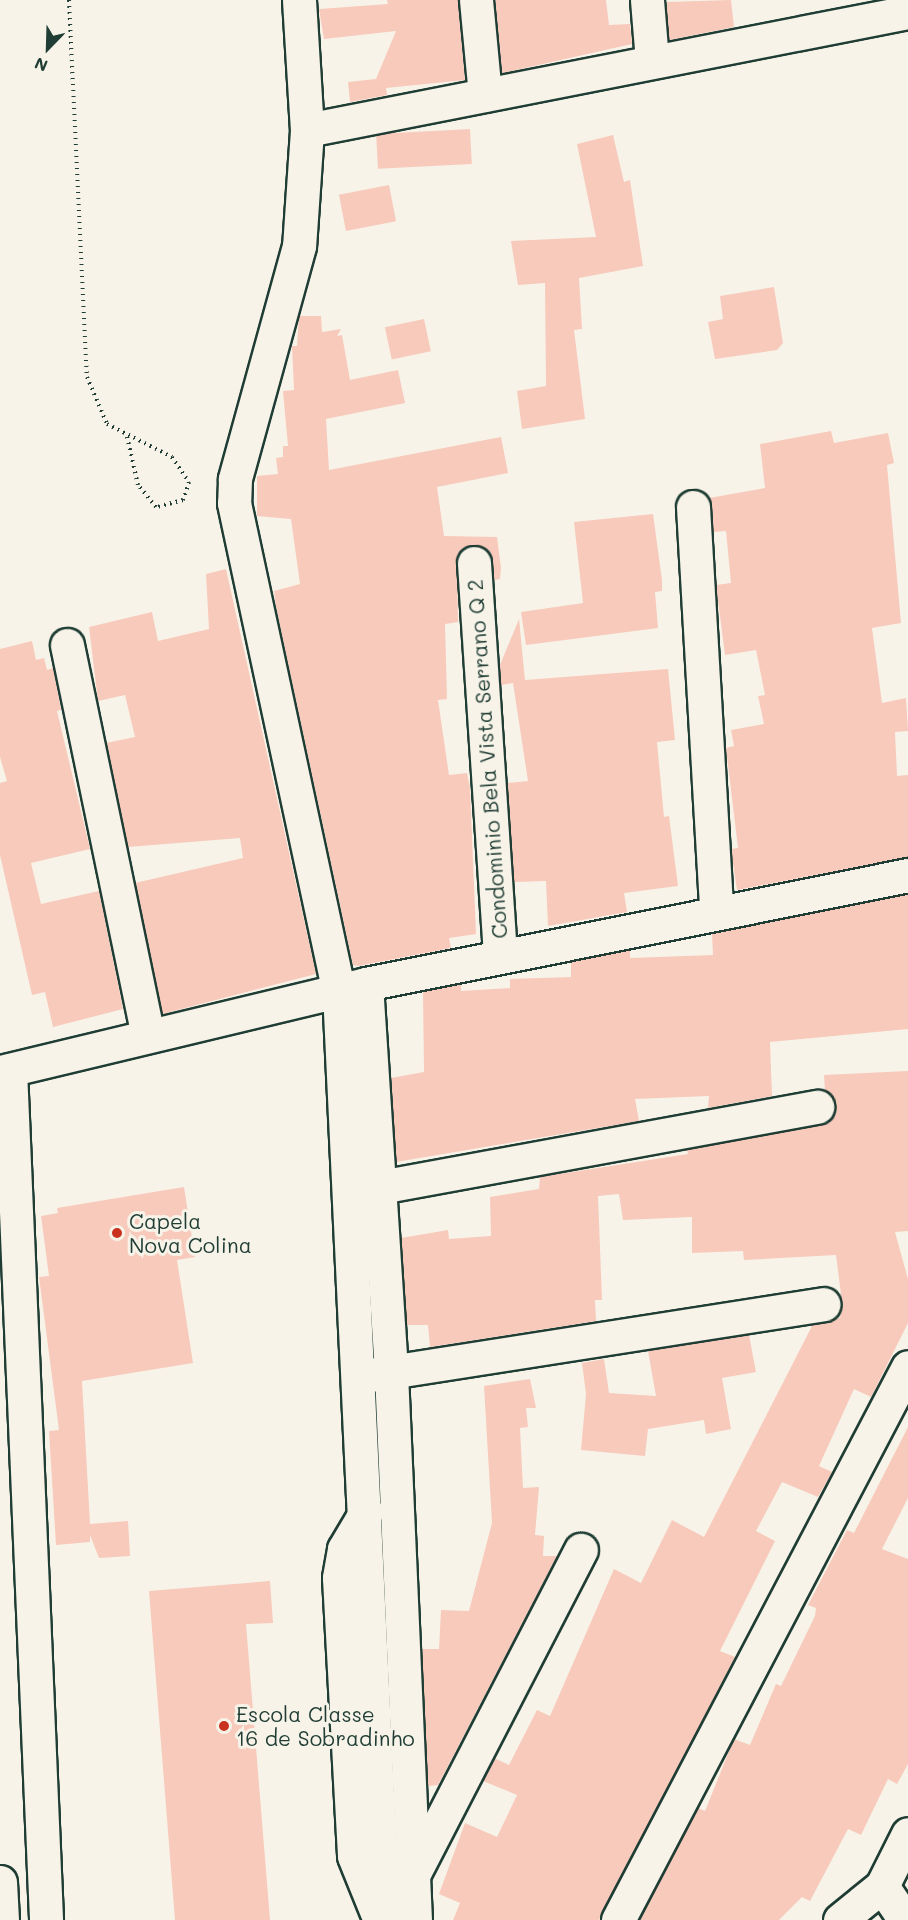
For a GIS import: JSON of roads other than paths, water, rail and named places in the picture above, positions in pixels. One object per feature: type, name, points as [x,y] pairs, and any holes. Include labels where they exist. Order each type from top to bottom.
[{"type":"street","points":[[299,0],[307,130],[299,246],[236,479],[234,503],[352,987],[362,1190],[416,1920]]},
{"type":"street","points":[[476,0],[485,95]]},
{"type":"street","points":[[647,0],[652,62]]},
{"type":"street","points":[[307,130],[652,62],[832,13],[908,12]]},
{"type":"street","points":[[693,507],[716,911]]},
{"type":"street","name":"Condominio Bela Vista Serrano Q 2","points":[[474,563],[501,955]]},
{"type":"street","points":[[67,645],[147,1033]]},
{"type":"street","points":[[46,1920],[5,1071],[147,1033],[352,987],[716,911],[908,875]]},
{"type":"street","points":[[362,1190],[817,1107]]},
{"type":"street","points":[[376,1374],[823,1304]]},
{"type":"street","points":[[618,1920],[908,1367]]},
{"type":"street","points":[[376,1374],[366,1512],[382,1920]]},
{"type":"street","points":[[412,1876],[581,1550]]},
{"type":"street","points":[[840,1920],[882,1886],[908,1834]]},
{"type":"street","points":[[0,1882],[2,1920]]},
{"type":"street","points":[[882,1886],[905,1920]]},
{"type":"place","name":"Capela Nova Colina","points":[[117,1233]]},
{"type":"place","name":"Escola Classe 16 de Sobradinho","points":[[224,1726]]}]
